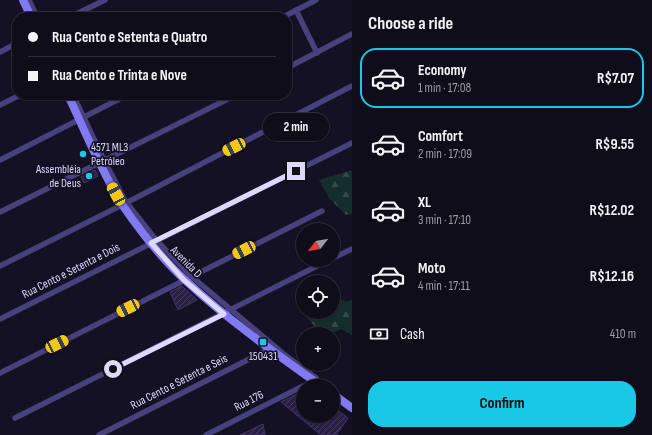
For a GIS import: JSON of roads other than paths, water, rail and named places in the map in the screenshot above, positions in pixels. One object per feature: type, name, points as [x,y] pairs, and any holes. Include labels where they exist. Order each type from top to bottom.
[{"type":"street","points":[[23,0],[29,12]]},
{"type":"street","points":[[29,0],[35,12]]},
{"type":"street","points":[[80,12],[105,0]]},
{"type":"street","points":[[292,12],[316,0]]},
{"type":"street","points":[[296,10],[317,53]]},
{"type":"street","points":[[292,66],[352,34]]},
{"type":"street","points":[[0,52],[12,46]]},
{"type":"street","points":[[0,266],[352,86]]},
{"type":"street","points":[[0,106],[12,99]]},
{"type":"street","name":"Avenida D","points":[[71,100],[101,162],[124,203],[154,242],[188,278],[269,348],[315,379]]},
{"type":"street","name":"Avenida D","points":[[75,100],[81,119]]},
{"type":"street","points":[[0,160],[117,100]]},
{"type":"street","points":[[0,212],[226,100]]},
{"type":"street","name":"Rua Cento e Setenta e Dois","points":[[0,319],[352,143]]},
{"type":"street","points":[[0,373],[322,211]]},
{"type":"street","points":[[340,255],[352,249]]},
{"type":"street","points":[[15,418],[316,267]]},
{"type":"street","name":"Avenida D","points":[[227,312],[315,379]]},
{"type":"street","name":"Rua Cento e Setenta e Seis","points":[[98,435],[269,348]]},
{"type":"street","name":"Rua 176","points":[[206,435],[296,390]]},
{"type":"street","points":[[340,399],[352,408]]},
{"type":"place","name":"4571 ML3 Petróleo","points":[[83,154]]},
{"type":"place","name":"Assembléia de Deus","points":[[89,176]]},
{"type":"place","name":"150431","points":[[263,342]]}]
